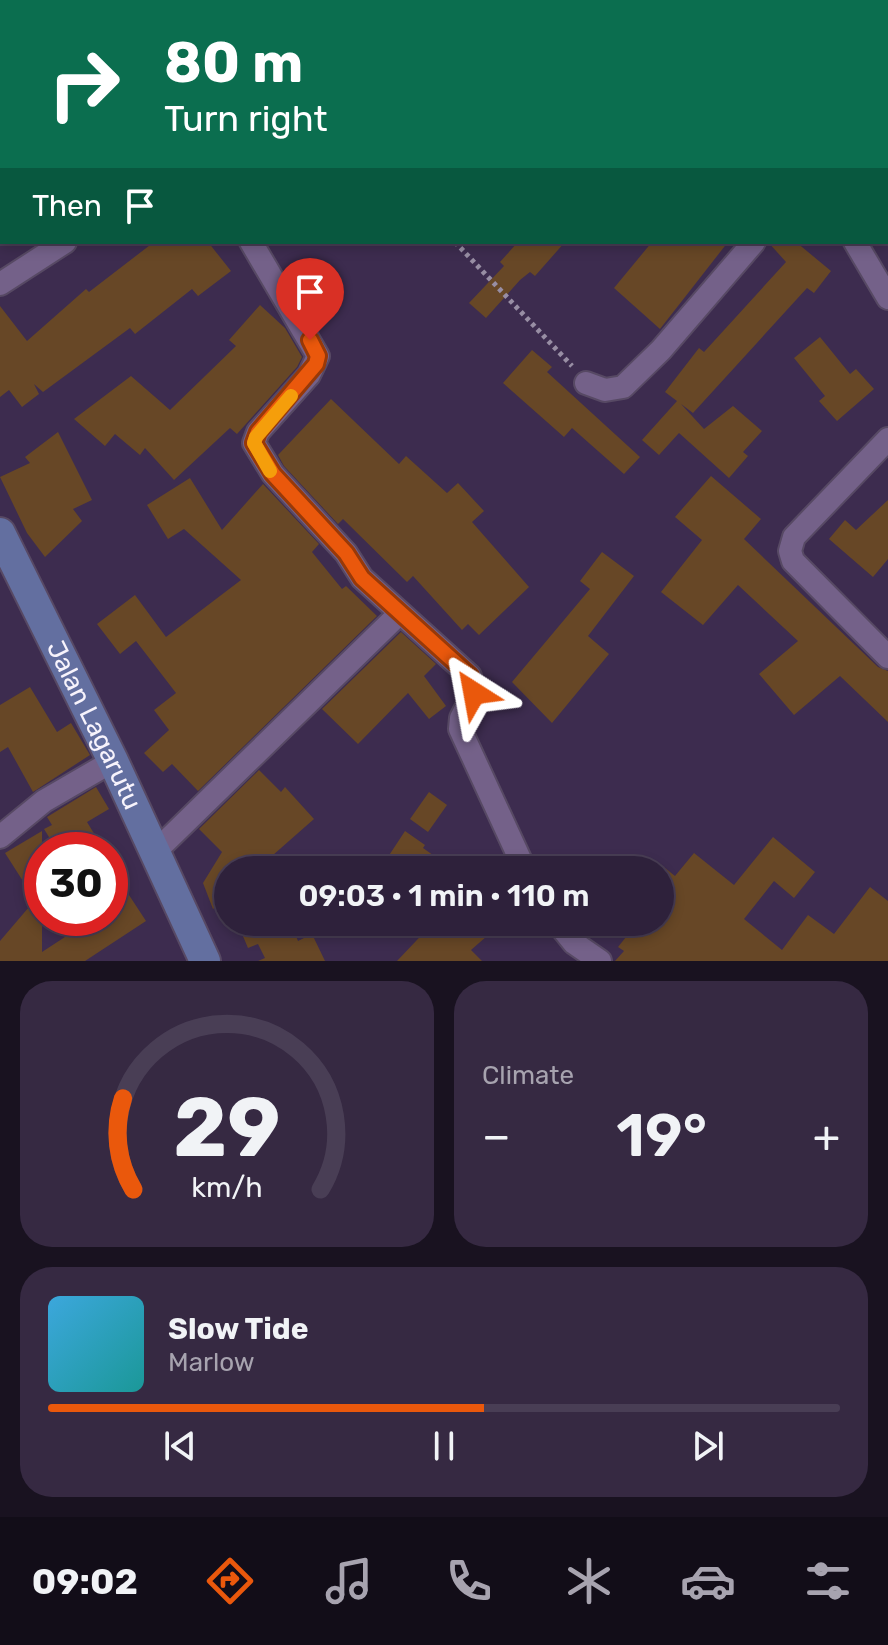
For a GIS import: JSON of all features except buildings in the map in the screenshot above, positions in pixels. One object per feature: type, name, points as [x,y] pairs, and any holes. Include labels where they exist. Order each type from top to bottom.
[{"type":"street","points":[[0,284],[62,244]]},
{"type":"street","points":[[252,244],[318,356],[309,375],[258,432],[254,443],[273,474],[398,615],[470,676],[474,693],[461,718],[460,729],[519,856]]},
{"type":"street","points":[[586,383],[605,390],[623,387],[661,350],[752,244]]},
{"type":"street","points":[[856,244],[888,298]]},
{"type":"street","points":[[888,440],[794,537],[790,551],[793,561],[888,657]]},
{"type":"street","name":"Jalan Lagarutu","points":[[0,533],[113,761],[205,961]]},
{"type":"street","points":[[154,853],[398,615]]},
{"type":"street","points":[[0,837],[44,801],[113,761]]},
{"type":"street","points":[[568,936],[600,961]]},
{"type":"path","points":[[457,244],[586,383]]},
{"type":"slow traffic","points":[[270,471],[254,443],[258,432],[291,396]]},
{"type":"route","points":[[310,340],[318,356],[316,364],[258,432],[254,443],[273,474],[346,553],[362,578],[398,615],[470,676],[474,693]]}]
